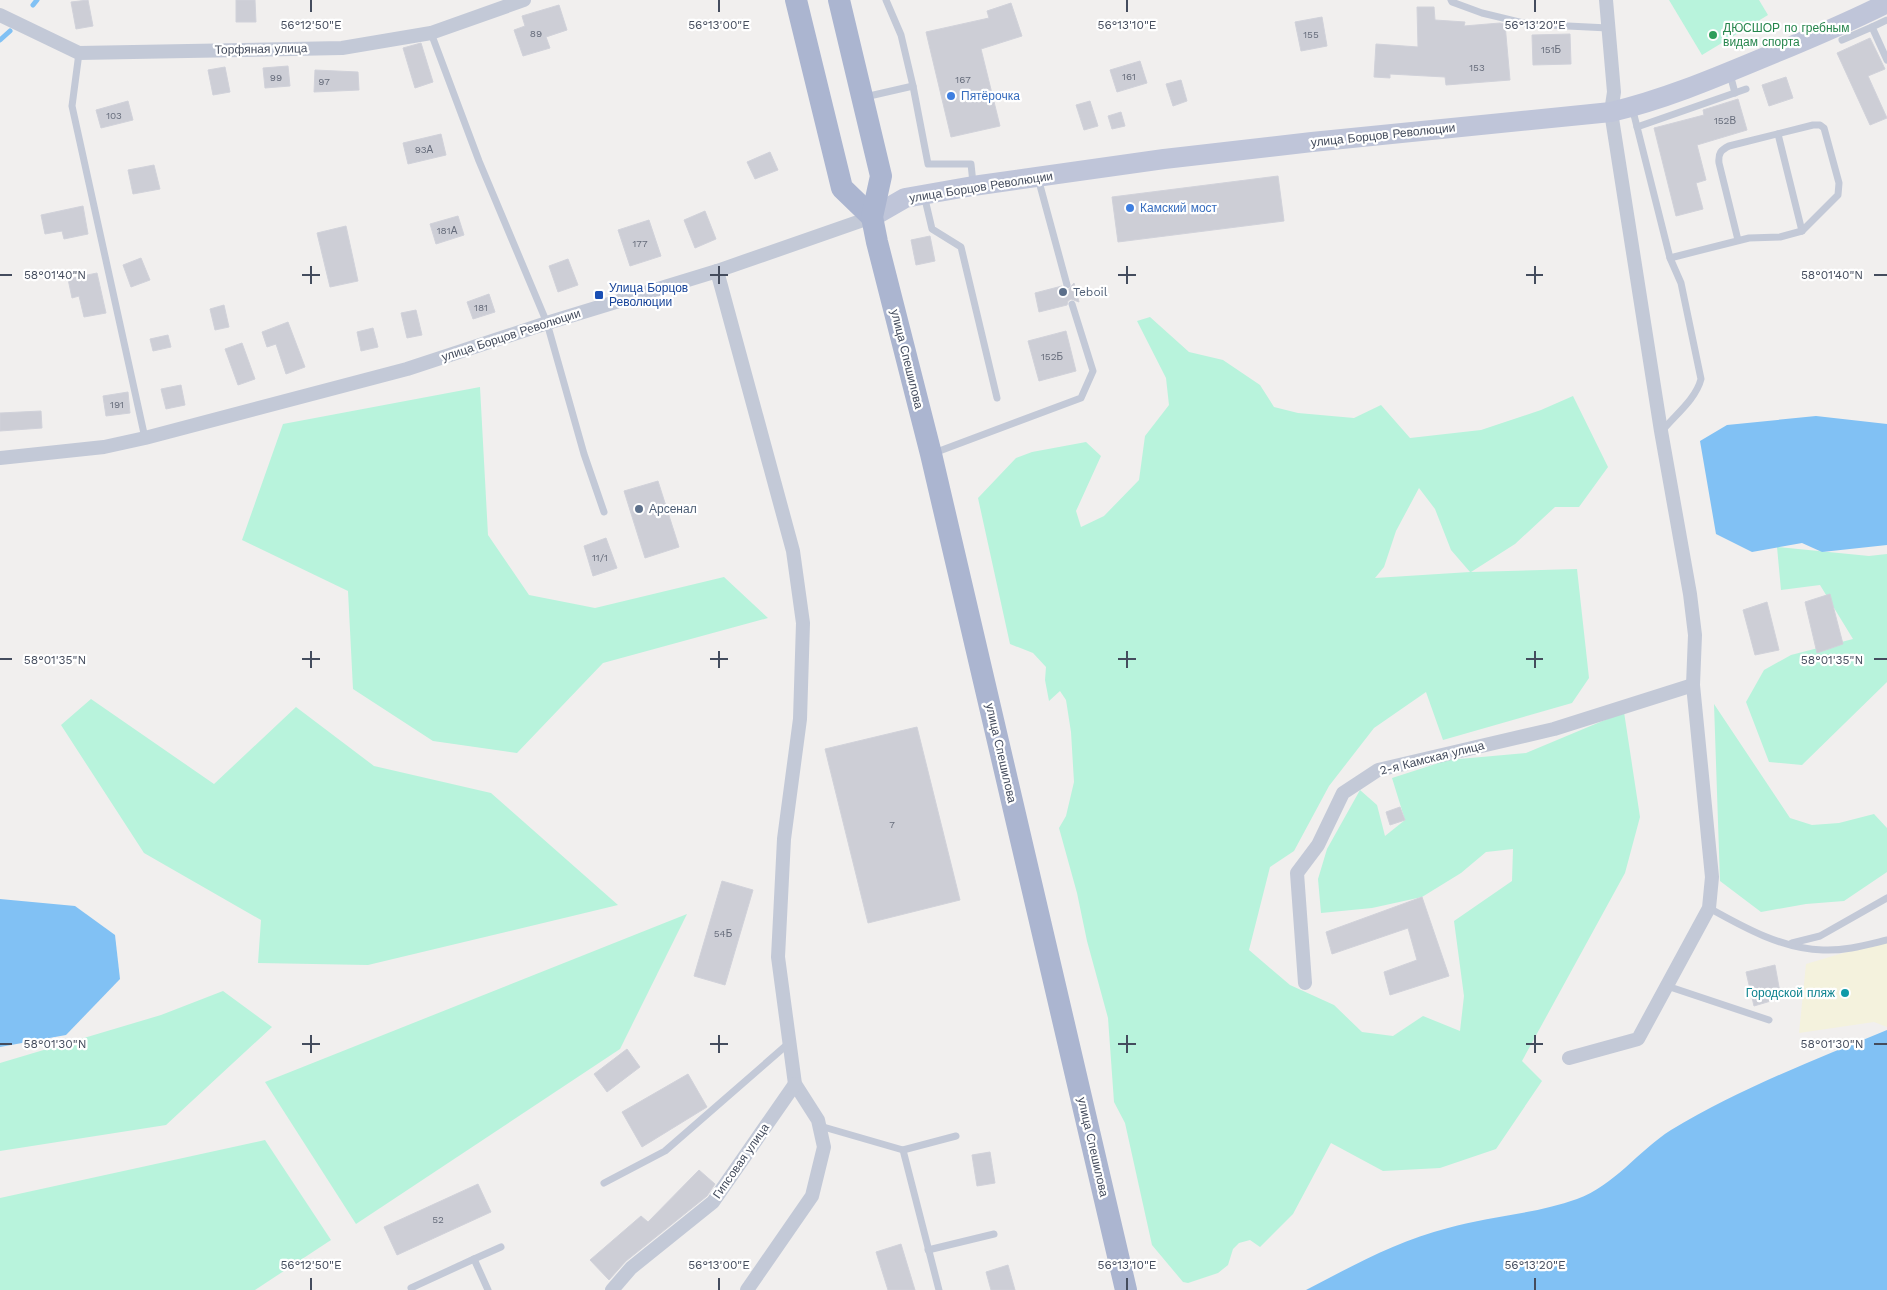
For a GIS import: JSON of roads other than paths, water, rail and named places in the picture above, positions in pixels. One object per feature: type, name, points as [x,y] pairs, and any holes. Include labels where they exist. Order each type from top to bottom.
[{"type":"main road","points":[[796,0],[842,188],[872,217]]},
{"type":"main road","name":"улица Спешилова","points":[[839,0],[881,176],[872,217],[931,454],[1126,1290]]},
{"type":"street","name":"Торфяная улица","points":[[0,15],[79,52],[342,48],[431,33],[524,0]]},
{"type":"street","points":[[1570,1058],[1638,1038],[1708,908],[1712,877],[1693,685],[1695,635],[1690,594],[1661,431],[1611,112],[1614,92],[1606,0]]},
{"type":"street","name":"улица Борцов Революции","points":[[0,458],[104,447],[145,438],[407,369],[717,271],[872,217],[904,198],[973,186],[1164,159],[1611,112],[1632,107],[1706,82],[1882,8]]},
{"type":"street","points":[[717,271],[793,551],[803,623],[800,720],[784,839],[778,957],[795,1084],[818,1120],[824,1147],[812,1196],[748,1290]]},
{"type":"street","name":"2-я Камская улица","points":[[1305,984],[1297,873],[1318,845],[1343,793],[1378,770],[1554,729],[1693,685]]},
{"type":"street","name":"Гипсовая улица","points":[[612,1290],[631,1268],[713,1202],[795,1084]]},
{"type":"lane","points":[[886,0],[901,34],[928,164],[971,164],[973,186]]},
{"type":"lane","points":[[1451,0],[1482,13],[1528,24],[1608,28]]},
{"type":"lane","points":[[1842,40],[1872,27],[1882,8]]},
{"type":"lane","points":[[1872,27],[1887,60]]},
{"type":"lane","points":[[431,33],[479,161],[548,323],[584,454],[604,512]]},
{"type":"lane","points":[[79,52],[72,106],[145,438]]},
{"type":"lane","points":[[1730,72],[1735,93]]},
{"type":"lane","points":[[862,98],[913,86]]},
{"type":"lane","points":[[1637,127],[1746,89]]},
{"type":"lane","points":[[1632,107],[1670,258],[1681,283],[1701,378],[1699,388],[1661,431]]},
{"type":"lane","points":[[1670,258],[1738,240],[1780,236],[1802,231],[1838,195],[1839,183],[1827,134],[1820,125],[1729,146],[1722,150],[1718,156],[1719,163],[1738,240]]},
{"type":"lane","points":[[1778,134],[1802,231]]},
{"type":"lane","points":[[1038,178],[1067,285]]},
{"type":"lane","points":[[924,195],[932,229],[961,247],[997,398]]},
{"type":"lane","points":[[931,454],[1081,398],[1093,371],[1072,304]]},
{"type":"lane","points":[[1789,944],[1820,936],[1887,898]]},
{"type":"lane","points":[[1708,908],[1748,930],[1789,944],[1822,950],[1852,949],[1887,940]]},
{"type":"lane","points":[[1667,986],[1769,1020]]},
{"type":"lane","points":[[604,1183],[665,1151],[789,1043]]},
{"type":"lane","points":[[820,1126],[903,1150],[956,1136]]},
{"type":"lane","points":[[903,1150],[939,1290]]},
{"type":"lane","points":[[928,1250],[994,1234]]},
{"type":"lane","points":[[411,1288],[501,1247]]},
{"type":"lane","points":[[474,1259],[488,1290]]},
{"type":"water","points":[[1816,416],[1887,424],[1887,545],[1822,552],[1802,543],[1752,552],[1716,534],[1700,441],[1727,425]]},
{"type":"water","points":[[0,899],[75,906],[115,935],[120,979],[66,1035],[0,1047]]},
{"type":"water","points":[[1887,1030],[1887,1290],[1306,1290],[1375,1255],[1429,1233],[1545,1208],[1591,1193],[1615,1177],[1659,1138],[1697,1115],[1777,1076]]},
{"type":"waterway","points":[[33,5],[37,0]]},
{"type":"waterway","points":[[0,40],[10,31]]},
{"type":"place","name":"ДЮСШОР по гребным видам спорта","points":[[1713,35]]},
{"type":"place","name":"Пятёрочка","points":[[951,96]]},
{"type":"place","name":"Камский мост","points":[[1130,208]]},
{"type":"place","name":"Teboil","points":[[1063,292]]},
{"type":"place","name":"Улица Борцов Революции","points":[[599,295]]},
{"type":"place","name":"Арсенал","points":[[639,509]]},
{"type":"place","name":"Городской пляж","points":[[1845,993]]}]
